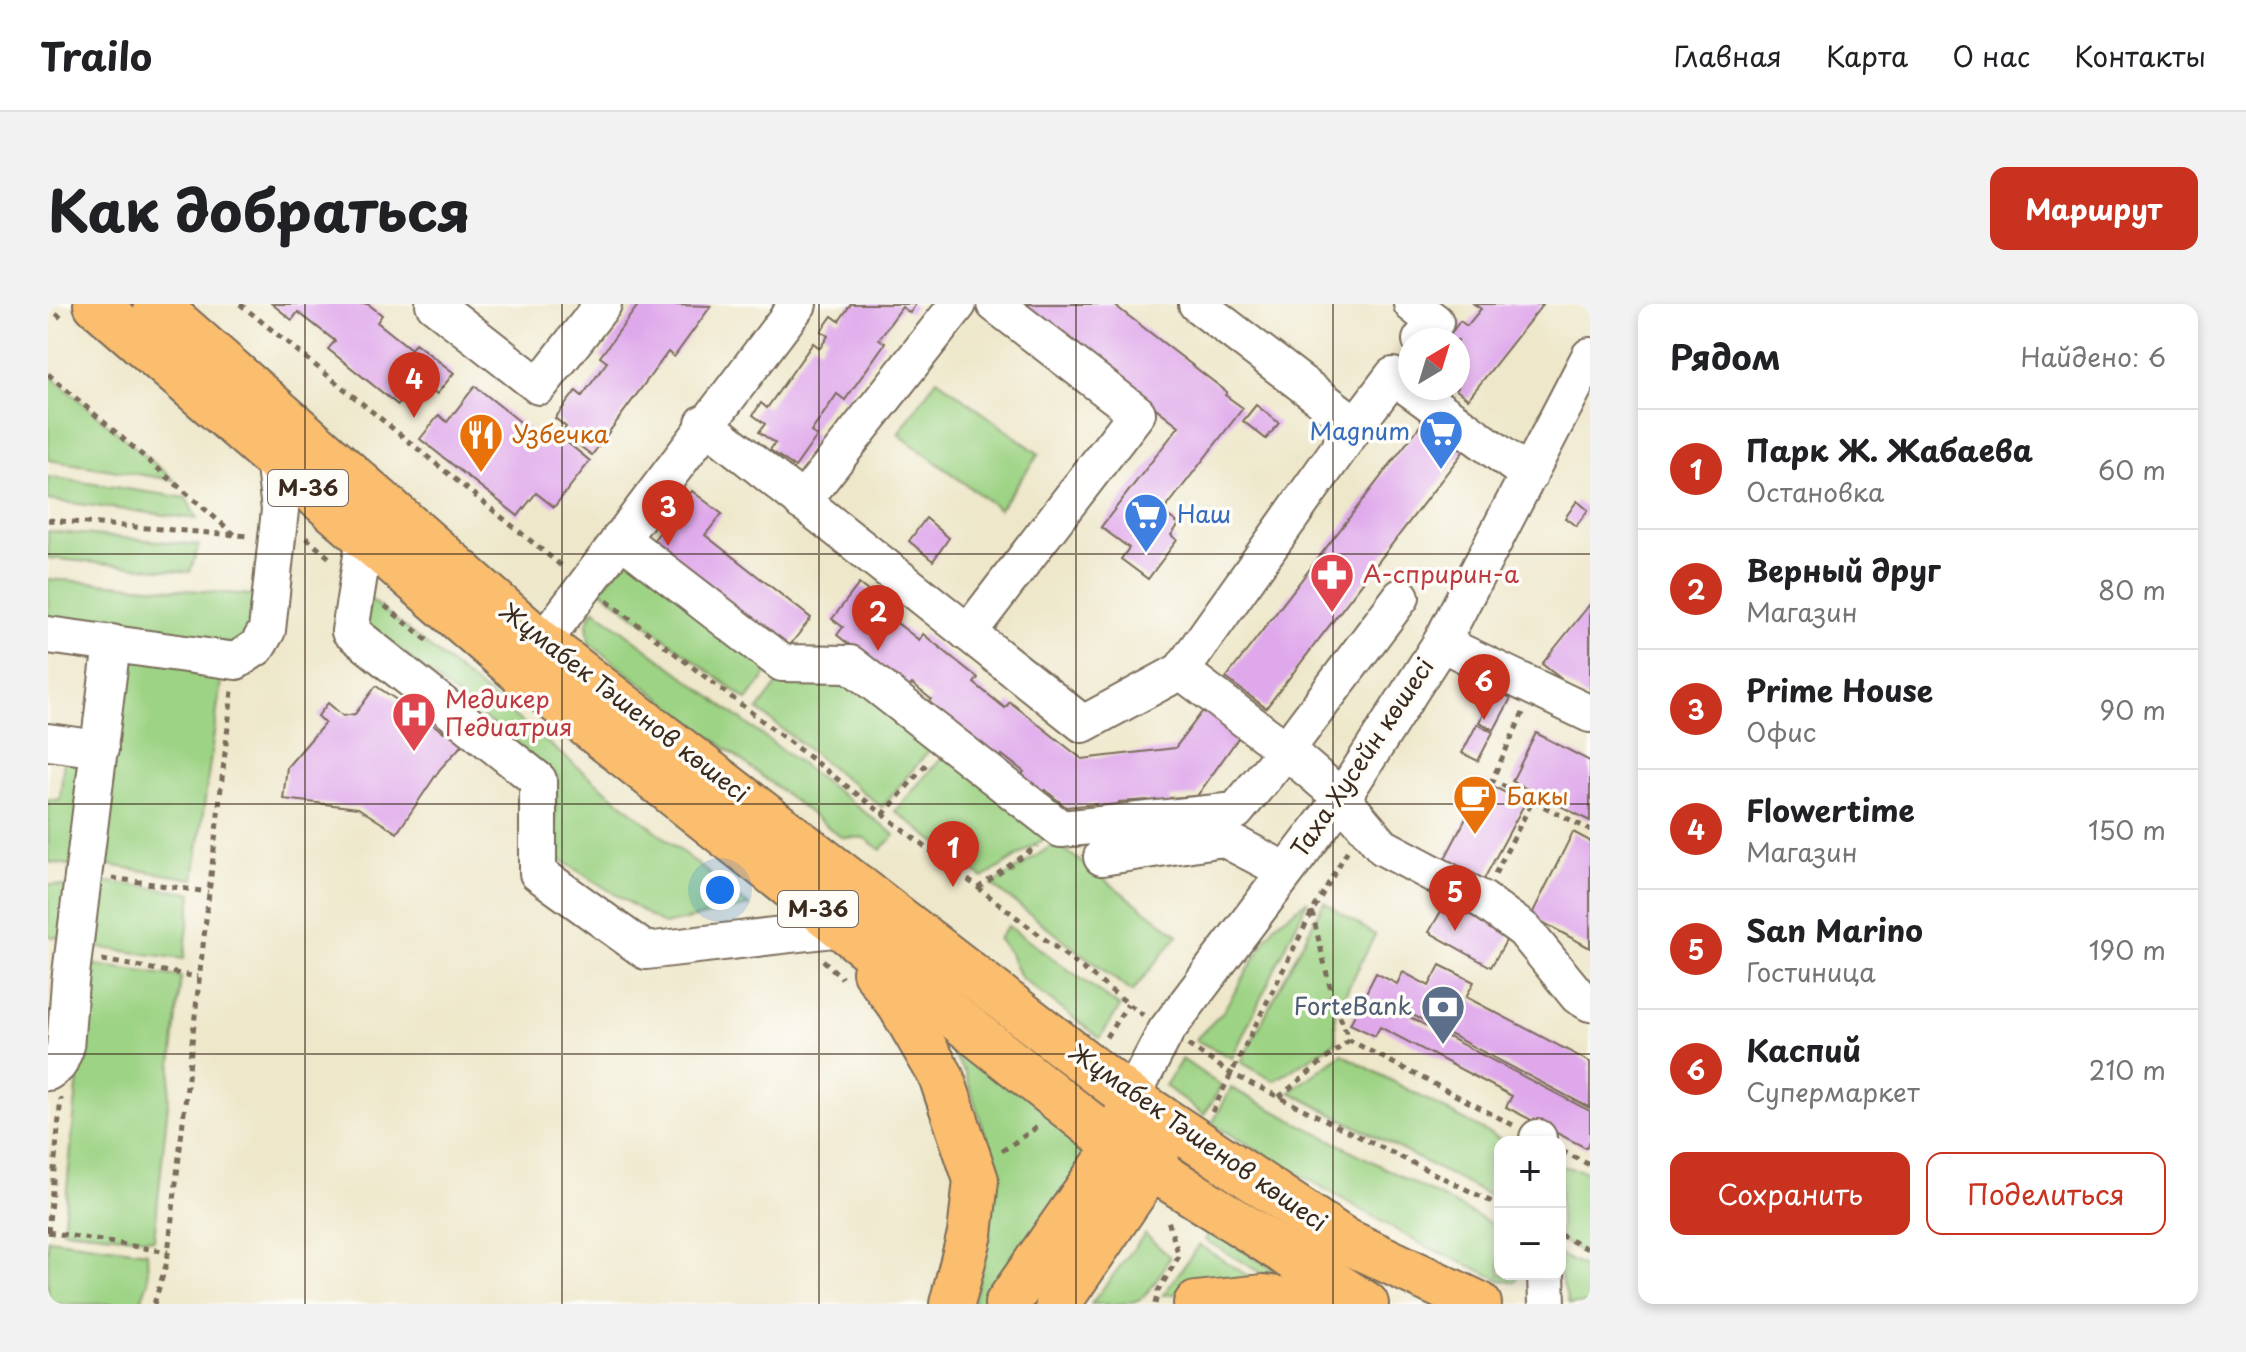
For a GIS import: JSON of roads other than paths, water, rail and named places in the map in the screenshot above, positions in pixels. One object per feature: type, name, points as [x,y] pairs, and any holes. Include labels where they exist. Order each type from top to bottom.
[{"type":"main road","name":"Жұмабек Тәшенов көшесі","points":[[96,304],[520,672],[842,928],[1149,1167],[1366,1304]]},
{"type":"main road","name":"Жұмабек Тәшенов көшесі","points":[[156,304],[542,643],[1131,1098],[1346,1241],[1479,1304]]},
{"type":"main road","points":[[842,928],[901,1007],[941,1076],[965,1142],[976,1180],[970,1234],[952,1304]]},
{"type":"main road","name":"Таха Хусейн көшесі","points":[[1131,1098],[1149,1167]]},
{"type":"main road","points":[[1007,1304],[1183,1133]]},
{"type":"main road","points":[[1058,1304],[1149,1167]]},
{"type":"main road","points":[[1196,1304],[1264,1297],[1316,1304]]},
{"type":"street","points":[[434,304],[539,386],[603,304]]},
{"type":"street","points":[[542,643],[704,423],[798,304]]},
{"type":"street","points":[[802,502],[958,304]]},
{"type":"street","points":[[968,633],[1137,413],[995,304]]},
{"type":"street","points":[[1197,304],[1356,425]]},
{"type":"street","points":[[1412,304],[1435,322],[1430,328]]},
{"type":"street","name":"Таха Хусейн көшесі","points":[[1131,1098],[1166,1031],[1286,871],[1353,810],[1588,366]]},
{"type":"street","points":[[704,423],[1083,724],[1181,671],[1398,370]]},
{"type":"street","points":[[1442,400],[1529,475]]},
{"type":"street","points":[[48,635],[236,661],[257,647],[267,630],[296,534],[280,510],[274,458]]},
{"type":"street","points":[[365,537],[350,631],[538,780],[538,873],[646,951],[842,928]]},
{"type":"street","points":[[620,538],[782,663],[850,664],[1061,829],[1236,811],[1401,597]]},
{"type":"street","points":[[57,1060],[112,643]]},
{"type":"street","points":[[1441,643],[1590,714]]},
{"type":"street","points":[[1181,671],[1286,750],[1353,810],[1383,847],[1483,900],[1524,930],[1578,996],[1590,1003]]},
{"type":"street","points":[[48,742],[100,749]]},
{"type":"street","points":[[1102,857],[1223,838],[1286,871]]},
{"type":"street","points":[[1546,1280],[1547,1304]]},
{"type":"place","name":"Flowertime","points":[[414,418]]},
{"type":"place","name":"Magnum","points":[[1441,471]]},
{"type":"place","name":"Узбечка","points":[[481,474]]},
{"type":"place","name":"Prime House","points":[[668,546]]},
{"type":"place","name":"Наш","points":[[1146,554]]},
{"type":"place","name":"А-спририн-а","points":[[1332,614]]},
{"type":"place","name":"Верный друг","points":[[878,651]]},
{"type":"place","name":"Каспий","points":[[1484,720]]},
{"type":"place","name":"Медикер Педиатрия","points":[[414,753]]},
{"type":"place","name":"Бакы","points":[[1475,836]]},
{"type":"place","name":"Парк Ж. Жабаева","points":[[953,887]]},
{"type":"place","name":"San Marino","points":[[1455,931]]},
{"type":"place","name":"ForteBank","points":[[1443,1046]]}]
